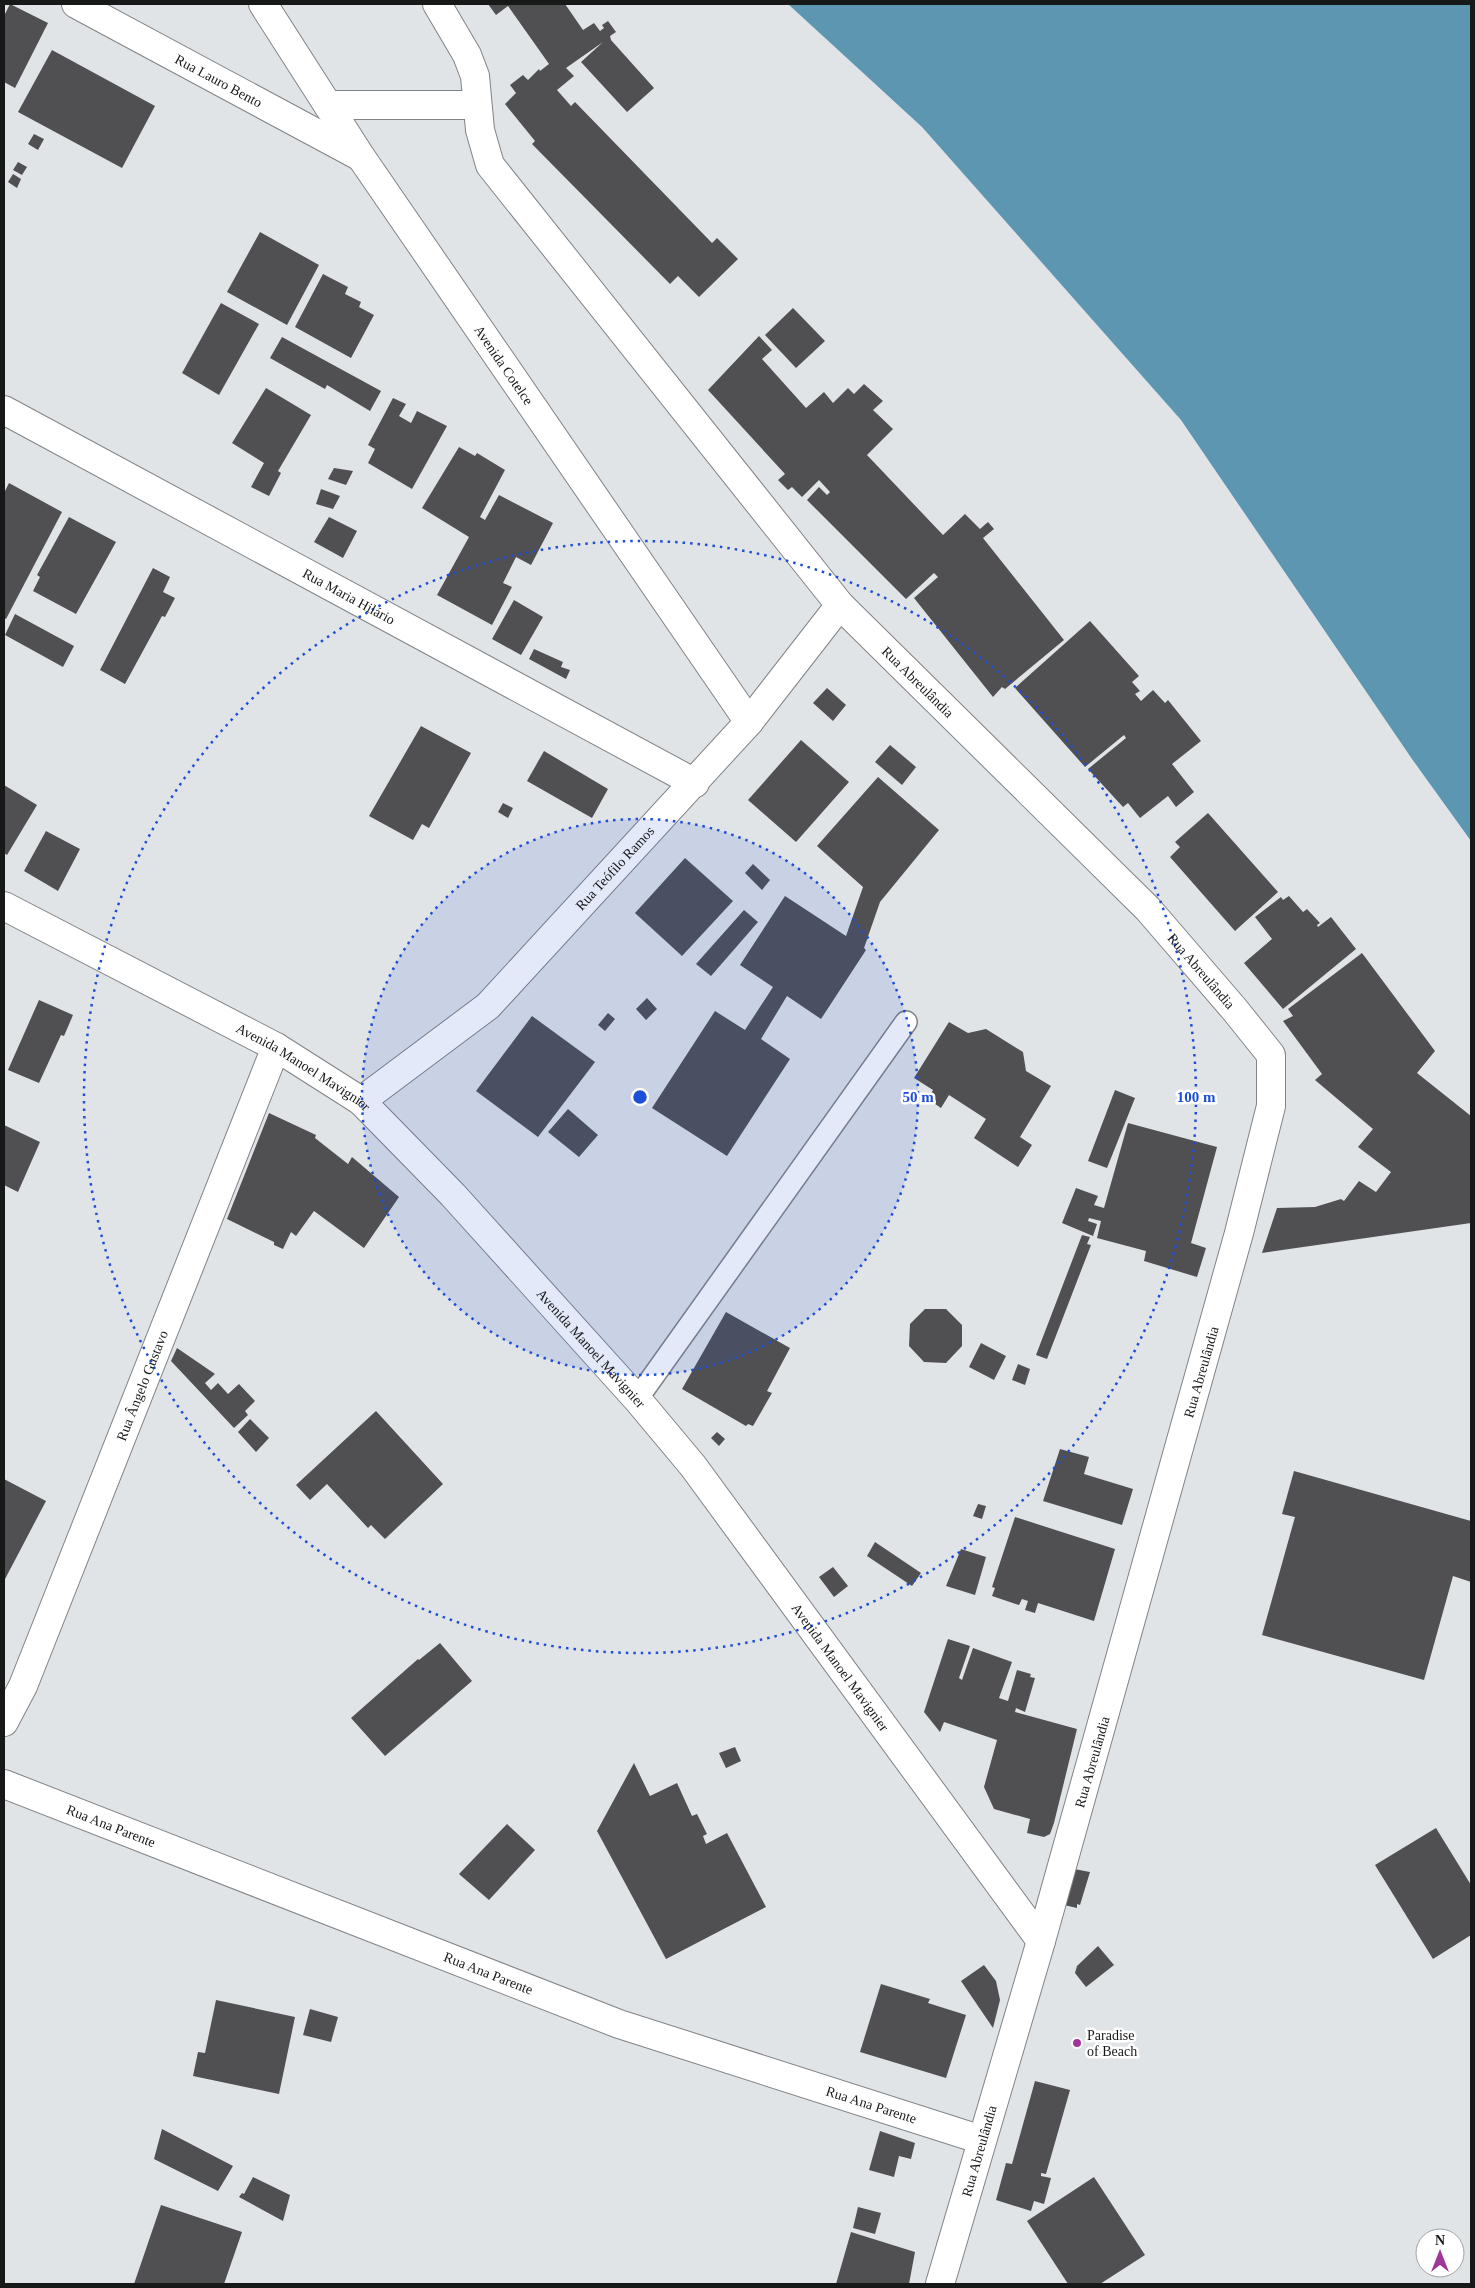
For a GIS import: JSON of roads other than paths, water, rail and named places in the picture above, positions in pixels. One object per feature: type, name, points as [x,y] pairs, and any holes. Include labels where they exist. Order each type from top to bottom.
[{"type":"street","name":"Rua Lauro Bento","points":[[76,4],[361,157]]},
{"type":"street","name":"Avenida Cotelce","points":[[263,4],[361,157],[749,722]]},
{"type":"street","points":[[437,4],[468,55],[476,76],[480,130],[490,165],[840,605]]},
{"type":"street","points":[[328,105],[477,105]]},
{"type":"street","name":"Rua Maria Hilário","points":[[4,410],[695,783]]},
{"type":"street","name":"Rua Teófilo Ramos","points":[[361,1101],[488,1006],[695,783],[749,722],[840,605]]},
{"type":"street","name":"Rua Abreulândia","points":[[840,605],[1148,909],[1271,1055],[1271,1106],[1240,1233],[1041,1941],[940,2284]]},
{"type":"street","name":"Avenida Manoel Mavignier","points":[[4,906],[276,1048],[361,1101],[453,1195],[637,1400],[693,1466],[1041,1941]]},
{"type":"street","name":"Rua Ângelo Gustavo","points":[[4,1722],[27,1677],[276,1048]]},
{"type":"street","name":"Rua Ana Parente","points":[[4,1784],[619,2024],[982,2140]]},
{"type":"lane","points":[[637,1400],[906,1022]]},
{"type":"water","points":[[788,4],[1471,4],[1471,841],[1412,759],[1181,420],[922,127]]},
{"type":"place","name":"Paradise of Beach","points":[[1077,2043]]}]
